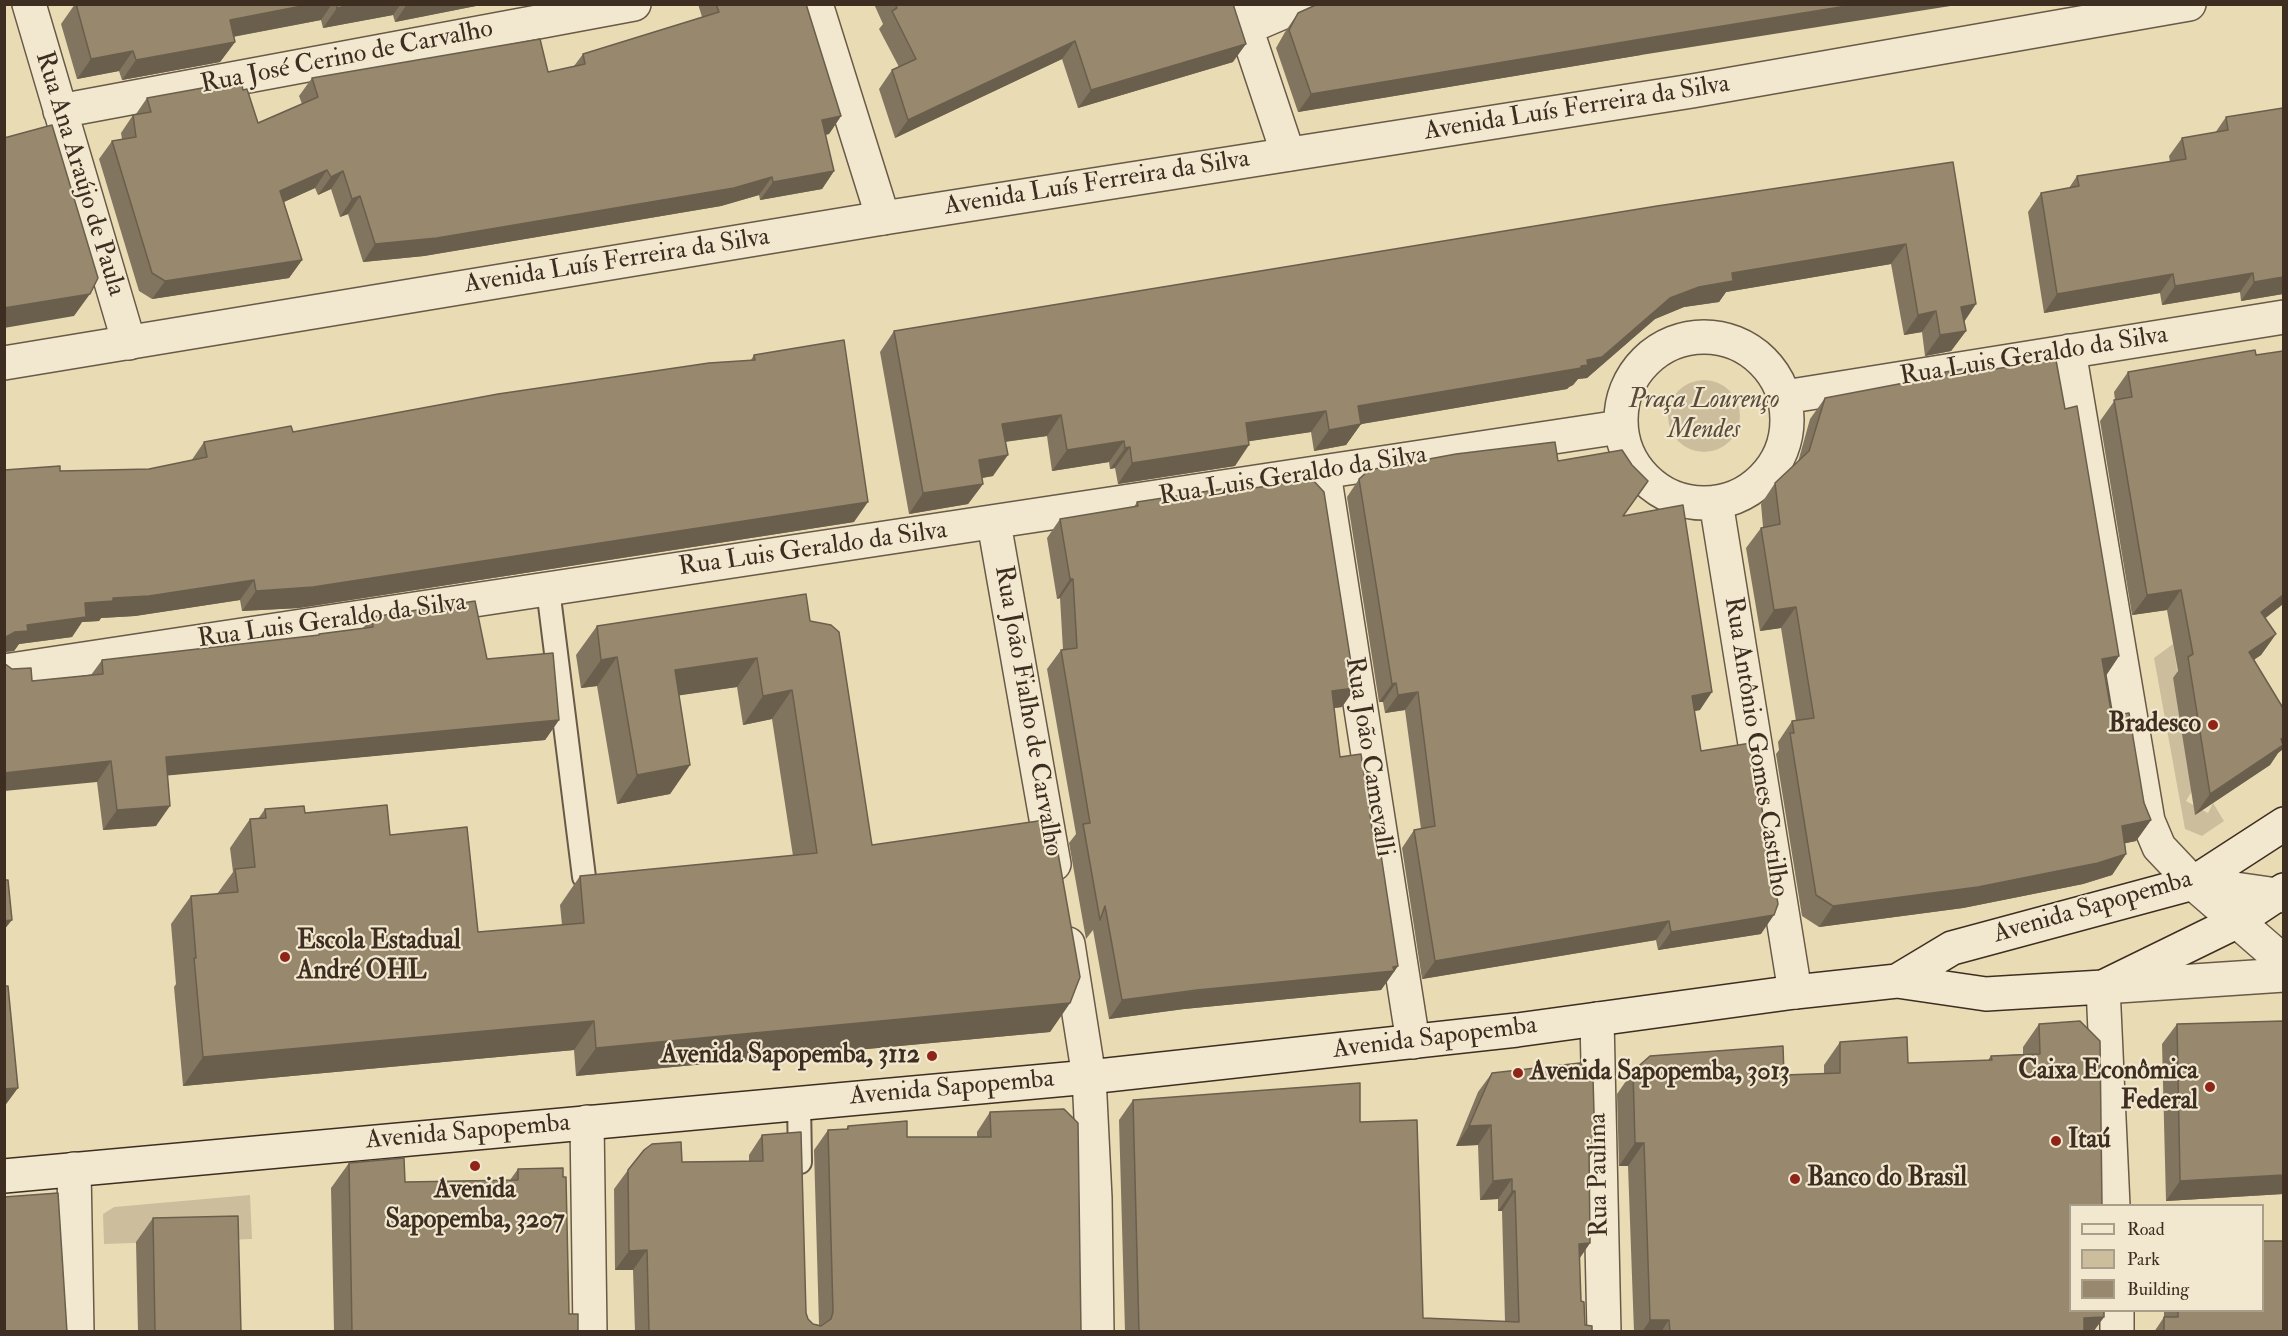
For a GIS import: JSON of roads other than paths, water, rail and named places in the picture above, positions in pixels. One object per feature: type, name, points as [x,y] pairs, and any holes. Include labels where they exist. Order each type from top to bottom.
[{"type":"street","name":"Rua Ana Araújo de Paula","points":[[29,4],[129,343]]},
{"type":"street","name":"Rua José Cerino de Carvalho","points":[[60,111],[634,4]]},
{"type":"street","points":[[816,4],[883,218]]},
{"type":"street","points":[[1288,154],[1242,16],[1302,4]]},
{"type":"street","name":"Avenida Luís Ferreira da Silva","points":[[4,363],[883,218],[1692,91],[2189,4]]},
{"type":"street","name":"Rua Luis Geraldo da Silva","points":[[1785,397],[2283,317]]},
{"type":"street","points":[[1689,337],[1714,337],[1737,343],[1758,356],[1775,374],[1785,397],[1787,425],[1780,453],[1765,476],[1743,493],[1716,502],[1688,502],[1663,493],[1642,476],[1627,453],[1620,427],[1622,403],[1631,380],[1646,360],[1665,346],[1689,337]]},
{"type":"street","points":[[2069,351],[2148,821],[2159,847],[2174,865],[2283,962]]},
{"type":"street","name":"Rua Luis Geraldo da Silva","points":[[4,671],[1620,427]]},
{"type":"street","name":"Rua João Camevalli","points":[[1324,473],[1413,1042]]},
{"type":"street","name":"Rua Antônio Gomes Castilho","points":[[1716,502],[1796,992]]},
{"type":"street","name":"Rua João Fialho de Carvalho","points":[[994,523],[1089,1077],[1095,1198],[1097,1332]]},
{"type":"street","name":"Avenida Sapopemba","points":[[1897,981],[1952,948],[2193,883],[2283,824]]},
{"type":"street","points":[[2193,883],[2281,894]]},
{"type":"street","name":"Avenida Sapopemba","points":[[4,1176],[1089,1077],[1413,1042],[1897,981],[1986,994],[2103,987],[2236,922],[2281,894]]},
{"type":"street","points":[[2113,1204],[2107,1023],[2103,987],[2283,975]]},
{"type":"street","name":"Rua Paulina","points":[[1597,1019],[1604,1332]]},
{"type":"street","points":[[586,1122],[590,1332]]},
{"type":"street","points":[[74,1169],[77,1332]]},
{"type":"street","points":[[2117,1312],[2117,1332]]},
{"type":"lane","points":[[548,589],[584,877]]},
{"type":"lane","points":[[799,1103],[801,1183]]},
{"type":"place","name":"Bradesco","points":[[2213,725]]},
{"type":"place","name":"Escola Estadual André OHL","points":[[285,957]]},
{"type":"place","name":"Avenida Sapopemba, 3112","points":[[932,1056]]},
{"type":"place","name":"Avenida Sapopemba, 3013","points":[[1518,1073]]},
{"type":"place","name":"Caixa Econômica Federal","points":[[2210,1087]]},
{"type":"place","name":"Itaú","points":[[2056,1141]]},
{"type":"place","name":"Avenida Sapopemba, 3207","points":[[475,1166]]},
{"type":"place","name":"Banco do Brasil","points":[[1795,1179]]},
{"type":"park label","name":"Praça Lourenço Mendes","points":[[1704,416]]}]
